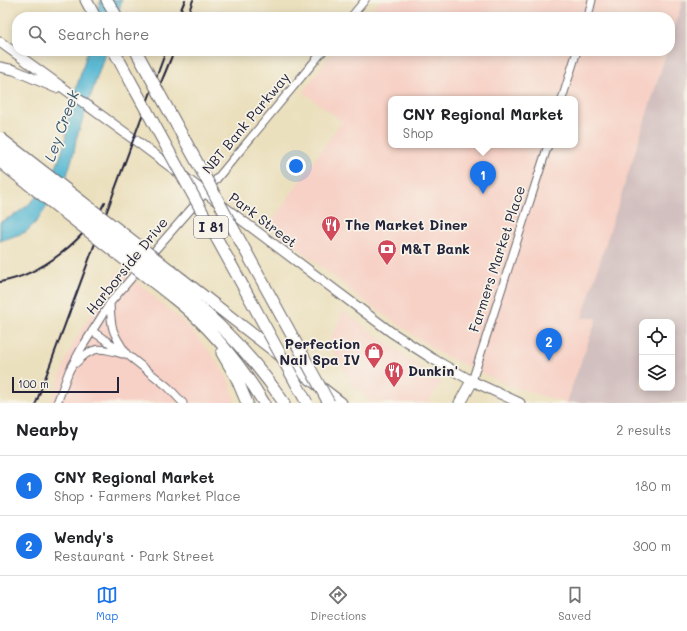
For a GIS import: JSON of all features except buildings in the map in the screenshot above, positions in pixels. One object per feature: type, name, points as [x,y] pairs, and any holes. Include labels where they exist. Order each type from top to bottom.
[{"type":"highway","points":[[86,0],[92,12]]},
{"type":"highway","points":[[108,0],[114,12]]},
{"type":"highway","name":"I 81","points":[[117,56],[307,403]]},
{"type":"highway","name":"I 81","points":[[139,56],[329,403]]},
{"type":"highway","points":[[0,138],[204,310],[255,363],[284,403]]},
{"type":"highway","points":[[0,150],[177,288],[185,307],[222,344],[247,376],[264,403]]},
{"type":"highway","points":[[0,162],[341,403]]},
{"type":"highway","points":[[203,324],[236,377],[247,403]]},
{"type":"highway","points":[[316,379],[334,403]]},
{"type":"highway","points":[[460,403],[472,381]]},
{"type":"main road","name":"Park Street","points":[[0,42],[12,51]]},
{"type":"main road","name":"Park Street","points":[[19,56],[391,332],[433,359],[472,381],[520,403]]},
{"type":"main road","points":[[0,67],[14,70],[70,94]]},
{"type":"street","points":[[355,12],[366,0]]},
{"type":"street","points":[[589,12],[592,0]]},
{"type":"street","name":"NBT Bank Parkway","points":[[205,193],[319,56]]},
{"type":"street","points":[[563,96],[575,56]]},
{"type":"street","name":"Farmers Market Place","points":[[472,381],[547,148]]},
{"type":"street","name":"Harborside Drive","points":[[57,403],[69,371],[92,331],[110,304],[205,193]]},
{"type":"street","points":[[110,304],[111,324],[114,333],[129,356]]},
{"type":"street","points":[[92,331],[129,356],[168,386],[183,403]]},
{"type":"street","points":[[69,371],[84,355],[94,349],[105,349],[129,356]]},
{"type":"shaded area","points":[[381,0],[683,0],[675,25],[675,12],[368,12]]},
{"type":"shaded area","points":[[683,0],[687,0],[687,403],[566,403],[597,318],[582,318],[665,56],[675,56],[675,25]]},
{"type":"shaded area","points":[[329,56],[665,56],[582,318],[597,318],[566,403],[508,385],[439,353],[359,297],[269,225],[342,121],[303,92]]},
{"type":"shaded area","points":[[117,272],[136,281],[186,325],[213,356],[229,381],[236,403],[51,403],[67,357],[77,337]]},
{"type":"shaded area","points":[[343,311],[442,383],[427,403],[373,403],[352,385],[329,343]]},
{"type":"water","points":[[101,0],[122,0],[118,12],[97,12]]},
{"type":"water","points":[[86,56],[104,56],[76,139],[74,152],[67,175],[38,220],[26,232],[0,241],[0,222],[23,209],[32,201],[41,191],[55,170],[64,145],[69,112]]},
{"type":"railway","points":[[180,12],[185,0]]},
{"type":"railway","points":[[189,12],[193,0]]},
{"type":"railway","points":[[36,403],[164,56]]},
{"type":"railway","points":[[158,90],[172,56]]},
{"type":"railway","points":[[0,282],[31,272],[61,253],[75,242],[97,216],[105,202]]},
{"type":"place","name":"CNY Regional Market","points":[[483,194]]},
{"type":"place","name":"The Market Diner","points":[[331,242]]},
{"type":"place","name":"M&T Bank","points":[[387,266]]},
{"type":"place","name":"Wendy's","points":[[549,361]]},
{"type":"place","name":"Perfection Nail Spa IV","points":[[374,369]]},
{"type":"place","name":"Dunkin'","points":[[394,388]]},
{"type":"water label","name":"Ley Creek","points":[[62,126]]}]
